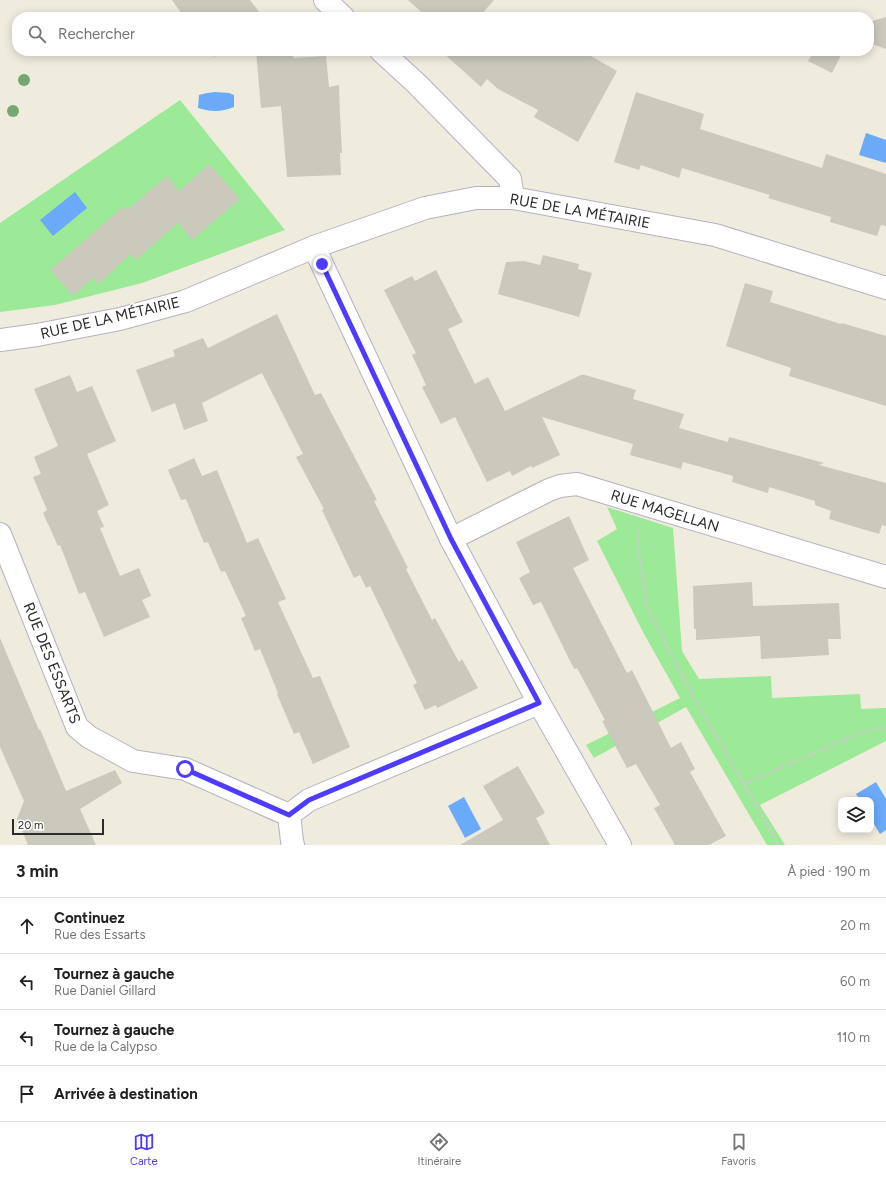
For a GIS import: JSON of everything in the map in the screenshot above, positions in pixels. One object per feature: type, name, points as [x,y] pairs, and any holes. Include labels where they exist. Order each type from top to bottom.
[{"type":"street","points":[[324,0],[338,12]]},
{"type":"street","points":[[386,56],[417,84],[510,180],[513,198]]},
{"type":"street","name":"RUE DE LA MÉTAIRIE","points":[[0,340],[37,335],[120,319],[186,301],[314,247],[425,208],[476,198],[513,198],[715,235],[886,288]]},
{"type":"street","points":[[314,247],[451,539],[539,703],[620,845]]},
{"type":"street","name":"RUE MAGELLAN","points":[[451,539],[549,490],[560,486],[577,484],[886,577]]},
{"type":"street","name":"RUE DES ESSARTS","points":[[0,534],[77,727],[89,737],[133,762],[185,769],[289,815]]},
{"type":"street","points":[[293,845],[289,815],[309,800],[539,703]]},
{"type":"path","points":[[641,504],[638,547],[647,607],[686,683],[779,845]]},
{"type":"path","points":[[744,784],[862,732],[886,727]]},
{"type":"green space","points":[[180,100],[285,230],[142,283],[55,305],[0,312],[0,223]]},
{"type":"green space","points":[[607,507],[673,528],[682,651],[699,679],[771,676],[772,698],[860,694],[861,709],[886,708],[886,741],[760,805],[785,845],[767,845],[686,707],[594,758],[586,745],[680,698],[644,634],[597,541],[617,529]]},
{"type":"water","points":[[215,92],[234,95],[234,107],[216,111],[198,108],[199,95]]},
{"type":"water","points":[[866,133],[886,140],[886,163],[859,155]]},
{"type":"water","points":[[75,192],[87,208],[53,236],[40,220]]},
{"type":"water","points":[[876,782],[886,799],[886,830],[880,834],[874,824],[874,797],[858,797],[856,794]]},
{"type":"water","points":[[464,797],[481,829],[465,838],[448,806]]},
{"type":"building","points":[[172,0],[250,0],[259,12],[180,12]]},
{"type":"building","points":[[408,0],[494,0],[484,12],[421,12]]},
{"type":"building","points":[[886,17],[886,49],[874,45],[874,21]]},
{"type":"building","points":[[256,56],[292,56],[294,58],[326,56],[329,87],[339,85],[342,153],[340,153],[341,175],[287,177],[281,106],[261,108]]},
{"type":"building","points":[[447,56],[591,56],[617,71],[578,142],[534,117],[538,110],[498,89],[487,79],[481,87]]},
{"type":"building","points":[[811,56],[840,56],[832,73],[808,61]]},
{"type":"building","points":[[636,92],[704,114],[700,129],[822,168],[826,154],[886,174],[886,226],[881,225],[877,236],[830,222],[831,217],[768,198],[770,195],[682,168],[679,178],[641,165],[639,170],[614,162]]},
{"type":"building","points":[[209,164],[240,199],[192,240],[178,223],[136,260],[131,254],[98,284],[93,278],[73,296],[50,270],[124,206],[127,210],[167,176],[179,191]]},
{"type":"building","points":[[543,255],[579,264],[578,269],[592,273],[579,317],[498,294],[506,262],[524,261],[540,265]]},
{"type":"building","points":[[436,270],[463,322],[448,329],[475,384],[488,377],[505,411],[581,375],[636,390],[633,399],[684,414],[679,428],[728,442],[729,437],[824,463],[819,465],[886,483],[886,526],[882,525],[879,534],[829,519],[831,511],[815,505],[815,501],[769,487],[768,493],[732,482],[733,476],[683,462],[681,469],[630,455],[633,444],[542,417],[560,455],[532,468],[531,466],[512,476],[510,471],[487,482],[455,417],[441,424],[422,387],[426,385],[412,355],[416,353],[384,290],[412,276],[415,281]]},
{"type":"building","points":[[745,283],[773,291],[770,302],[886,336],[886,406],[789,376],[791,368],[726,346]]},
{"type":"building","points":[[277,314],[315,395],[321,393],[377,500],[374,501],[408,568],[406,569],[432,620],[435,618],[459,662],[462,659],[478,688],[437,708],[436,705],[425,710],[413,685],[417,683],[370,586],[366,588],[360,575],[354,578],[322,510],[324,509],[296,457],[303,454],[262,373],[202,403],[208,421],[184,430],[175,403],[152,412],[136,370],[175,356],[173,350],[203,338],[208,348]]},
{"type":"building","points":[[70,375],[77,392],[92,386],[116,441],[87,454],[109,505],[97,511],[104,527],[100,528],[120,576],[139,568],[151,596],[142,600],[150,617],[104,637],[85,592],[79,594],[60,545],[58,546],[43,513],[47,510],[33,477],[41,474],[34,457],[58,446],[34,389]]},
{"type":"building","points":[[194,458],[202,476],[217,470],[247,543],[258,538],[286,599],[278,602],[313,678],[320,676],[350,747],[313,764],[299,732],[294,734],[260,649],[255,651],[241,618],[246,616],[225,571],[221,572],[208,542],[204,543],[186,499],[181,500],[168,470]]},
{"type":"building","points":[[569,516],[589,560],[573,568],[627,673],[632,670],[671,748],[681,742],[695,769],[690,772],[726,836],[709,845],[675,845],[654,808],[660,805],[636,764],[627,768],[602,721],[605,720],[577,668],[574,669],[541,602],[533,605],[519,578],[530,572],[516,542]]},
{"type":"building","points":[[752,582],[753,606],[839,603],[841,639],[828,639],[829,655],[761,659],[760,636],[696,640],[696,629],[694,629],[693,586]]},
{"type":"building","points":[[0,638],[66,791],[115,770],[122,783],[80,809],[96,845],[28,845],[17,819],[24,801],[0,747]]},
{"type":"building","points":[[518,766],[545,813],[536,818],[550,845],[460,845],[503,820],[483,786]]},
{"type":"route","points":[[185,769],[289,815],[309,800],[539,703],[451,539],[322,264]]}]
